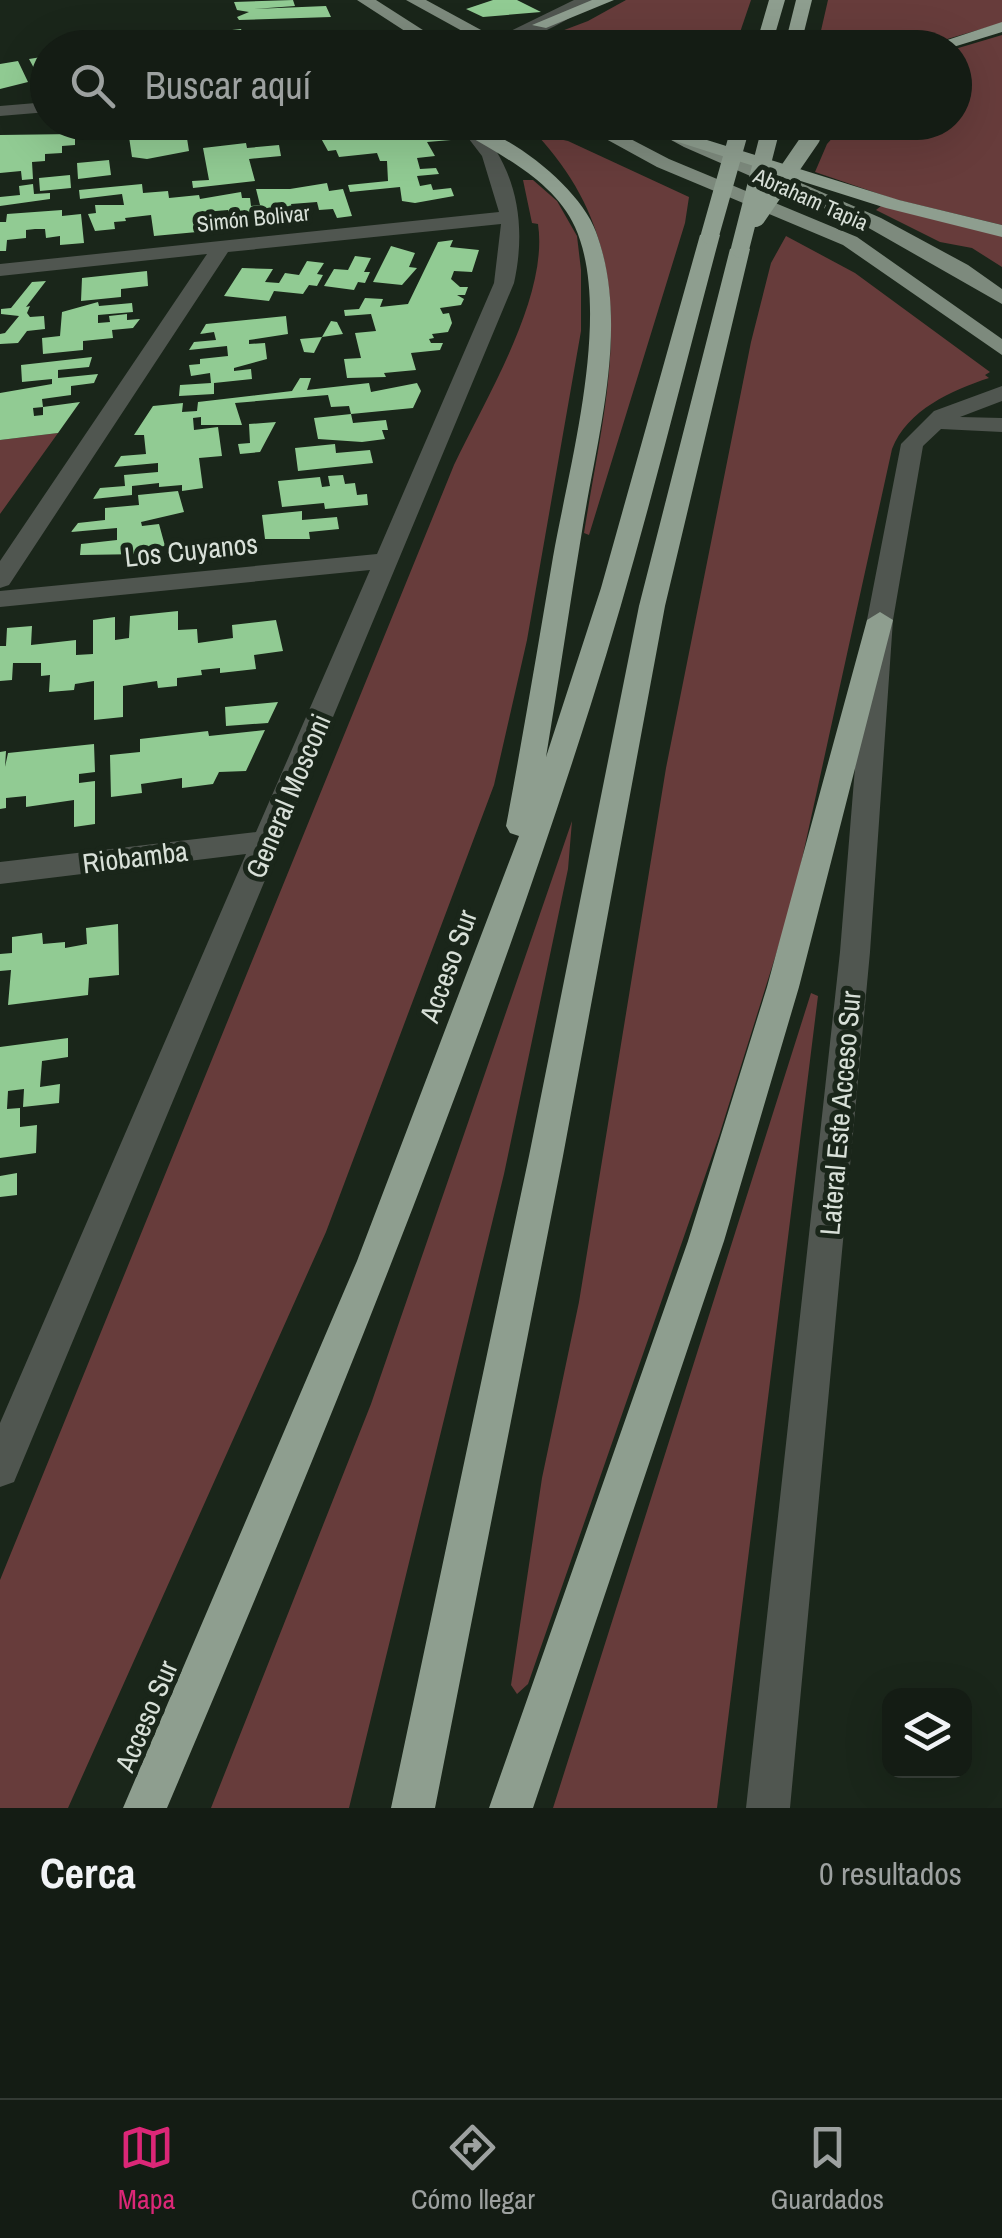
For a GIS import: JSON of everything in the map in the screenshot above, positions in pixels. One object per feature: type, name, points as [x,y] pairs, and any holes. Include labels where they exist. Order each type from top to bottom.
[{"type":"highway","points":[[540,25],[606,0]]},
{"type":"highway","points":[[768,30],[777,0]]},
{"type":"highway","points":[[796,30],[804,0]]},
{"type":"highway","points":[[972,36],[1002,27]]},
{"type":"highway","points":[[489,140],[539,174],[579,215],[595,262],[600,322],[546,693],[503,918]]},
{"type":"highway","points":[[694,140],[912,210],[1002,230]]},
{"type":"highway","name":"Acceso Sur","points":[[144,1808],[336,1355],[503,918],[603,624],[737,140]]},
{"type":"highway","points":[[413,1808],[543,1175],[652,606],[768,140]]},
{"type":"highway","points":[[743,241],[810,140]]},
{"type":"highway","points":[[511,1808],[706,1240],[783,987],[880,620]]},
{"type":"main road","points":[[365,0],[414,30]]},
{"type":"main road","points":[[414,0],[467,30]]},
{"type":"main road","name":"Abraham Tapia","points":[[619,140],[850,242],[1002,350]]},
{"type":"main road","name":"Abraham Tapia","points":[[684,140],[893,232],[947,260],[1002,298]]},
{"type":"main road","points":[[850,242],[932,274],[1002,322]]},
{"type":"street","points":[[530,30],[586,0]]},
{"type":"street","points":[[0,111],[30,108]]},
{"type":"street","name":"General Mosconi","points":[[0,1468],[504,283],[510,262],[512,217],[504,188],[477,140]]},
{"type":"street","name":"Simón Bolivar","points":[[0,270],[512,217]]},
{"type":"street","points":[[0,580],[222,247]]},
{"type":"street","points":[[929,424],[1002,393]]},
{"type":"street","points":[[929,424],[962,421],[1002,425]]},
{"type":"street","name":"Lateral Este Acceso Sur","points":[[768,1808],[856,952],[880,620],[907,460],[912,444],[929,424]]},
{"type":"street","name":"Los Cuyanos","points":[[0,599],[389,560]]},
{"type":"street","name":"Riobamba","points":[[0,872],[269,841]]},
{"type":"shaded area","points":[[626,0],[751,0],[741,30],[564,30]]},
{"type":"shaded area","points":[[828,0],[1002,0],[1002,23],[972,32],[821,30]]},
{"type":"shaded area","points":[[1002,35],[1002,225],[894,199],[815,172],[831,140],[972,140],[972,44]]},
{"type":"shaded area","points":[[541,140],[568,141],[689,197],[685,223],[589,535],[584,533],[609,375],[611,324],[607,275],[594,227],[571,180]]},
{"type":"shaded area","points":[[523,180],[533,180],[557,201],[577,236],[581,331],[527,640],[494,785],[326,1232],[68,1808],[0,1808],[0,1580],[454,465],[524,315],[539,253],[538,224],[532,223]]},
{"type":"shaded area","points":[[881,206],[1002,236],[1002,267],[972,248],[940,242],[876,210]]},
{"type":"shaded area","points":[[786,236],[855,273],[990,372],[985,375],[989,378],[932,403],[908,423],[892,449],[793,900],[719,1136],[528,1684],[517,1694],[511,1685],[542,1478],[579,1302],[666,768],[751,342],[771,263]]},
{"type":"shaded area","points":[[58,433],[0,514],[0,440]]},
{"type":"shaded area","points":[[572,821],[568,869],[504,1174],[349,1808],[211,1808],[371,1404]]},
{"type":"shaded area","points":[[811,993],[818,996],[717,1808],[553,1808]]},
{"type":"building","points":[[293,0],[295,6],[253,9],[326,6],[331,17],[239,20],[237,17],[249,12],[237,10],[234,2]]},
{"type":"building","points":[[493,0],[517,0],[541,12],[483,17],[466,9]]},
{"type":"building","points":[[18,61],[28,82],[0,89],[0,64]]},
{"type":"building","points":[[0,135],[75,140],[75,145],[62,146],[62,153],[45,154],[45,161],[32,162],[33,179],[22,180],[21,171],[0,173]]},
{"type":"building","points":[[129,140],[187,140],[189,151],[147,159],[132,157]]},
{"type":"building","points":[[322,140],[451,140],[427,142],[435,156],[417,158],[420,169],[436,168],[439,174],[417,176],[420,186],[431,184],[433,190],[451,188],[454,196],[415,203],[402,201],[400,187],[350,192],[348,185],[388,181],[387,161],[380,161],[377,153],[339,157],[336,150],[328,151]]},
{"type":"building","points":[[246,143],[247,148],[279,145],[281,156],[249,159],[255,181],[193,188],[192,181],[209,180],[203,148]]},
{"type":"building","points":[[109,160],[111,175],[78,179],[77,163]]},
{"type":"building","points":[[70,175],[71,188],[40,191],[39,178]]},
{"type":"building","points":[[327,183],[329,191],[343,189],[352,216],[337,218],[333,209],[319,210],[317,202],[291,204],[293,212],[278,214],[280,223],[247,227],[245,216],[230,218],[228,210],[216,211],[209,212],[211,220],[196,221],[197,232],[154,236],[151,215],[125,218],[126,221],[114,222],[115,229],[95,231],[88,214],[96,213],[95,205],[124,205],[122,194],[80,199],[79,190],[142,184],[143,193],[168,191],[169,198],[199,195],[200,199],[241,192],[242,198],[250,198],[251,206],[260,205],[256,189]]},
{"type":"building","points":[[33,184],[34,194],[50,193],[50,199],[0,206],[0,197],[20,195],[19,186]]},
{"type":"building","points":[[62,210],[62,216],[81,214],[84,243],[60,245],[60,236],[46,238],[45,229],[35,229],[26,230],[26,238],[7,240],[6,251],[0,251],[0,222],[6,222],[7,214]]},
{"type":"building","points":[[453,240],[450,247],[479,250],[472,272],[454,271],[451,279],[460,287],[468,287],[465,295],[457,295],[464,299],[461,305],[440,308],[443,314],[449,313],[452,323],[448,332],[432,334],[434,338],[429,339],[431,343],[443,343],[440,350],[411,353],[416,370],[384,373],[386,377],[347,378],[344,359],[361,358],[355,333],[376,331],[371,314],[345,316],[344,310],[359,309],[365,298],[383,299],[380,307],[408,304],[438,242]]},
{"type":"building","points":[[391,246],[415,253],[409,267],[417,268],[402,285],[373,282]]},
{"type":"building","points":[[355,256],[371,258],[364,272],[370,272],[365,283],[358,282],[354,290],[324,286],[334,269],[348,270]]},
{"type":"building","points":[[307,261],[324,263],[317,274],[323,275],[317,286],[309,285],[303,294],[274,291],[269,301],[224,296],[242,268],[273,269],[265,282],[279,283],[285,273],[299,275]]},
{"type":"building","points":[[147,271],[148,286],[121,289],[121,297],[81,301],[82,278]]},
{"type":"building","points":[[46,281],[26,307],[30,306],[30,317],[44,316],[45,329],[27,331],[18,343],[0,344],[0,334],[19,316],[1,314],[1,309],[11,308],[32,282]]},
{"type":"building","points":[[98,302],[99,306],[132,303],[133,312],[98,315],[98,323],[110,322],[109,316],[127,314],[127,320],[140,319],[133,328],[112,330],[113,338],[83,341],[83,350],[43,354],[42,338],[60,336],[62,312]]},
{"type":"building","points":[[286,316],[288,334],[249,340],[249,344],[265,343],[267,359],[234,371],[251,369],[252,379],[214,383],[214,394],[179,396],[180,385],[211,383],[210,373],[191,376],[189,365],[200,364],[200,359],[228,356],[227,346],[189,350],[194,342],[216,340],[214,332],[200,334],[206,324]]},
{"type":"building","points":[[331,321],[337,322],[343,334],[322,337]]},
{"type":"building","points":[[322,337],[314,353],[304,352],[300,339]]},
{"type":"building","points":[[92,357],[89,367],[58,370],[58,378],[98,374],[94,383],[71,386],[71,395],[42,399],[43,407],[80,402],[58,433],[0,440],[0,393],[52,384],[52,379],[22,382],[21,365]],"holes":[[[43,407],[43,415],[34,416],[33,408]]]},
{"type":"building","points":[[300,378],[311,378],[307,390],[369,383],[371,392],[417,383],[421,391],[413,408],[351,414],[349,406],[331,407],[328,395],[235,403],[242,425],[201,425],[201,417],[193,418],[194,430],[218,427],[222,456],[199,458],[203,488],[182,491],[182,485],[159,487],[159,483],[132,486],[132,495],[93,499],[100,488],[125,486],[124,475],[158,472],[158,463],[114,467],[121,456],[146,454],[144,435],[134,435],[153,406],[183,403],[182,412],[197,411],[198,402],[292,391]]},
{"type":"building","points":[[351,414],[353,423],[386,420],[388,430],[382,430],[385,439],[318,439],[314,418]]},
{"type":"building","points":[[276,422],[260,452],[240,454],[238,444],[250,443],[249,424]]},
{"type":"building","points":[[335,444],[336,453],[370,450],[373,463],[298,471],[295,448]]},
{"type":"building","points":[[343,475],[345,484],[355,483],[357,495],[367,494],[368,505],[325,509],[324,503],[282,507],[278,481],[320,477],[322,487],[330,486],[328,476]]},
{"type":"building","points":[[178,491],[184,512],[141,522],[142,526],[159,524],[165,546],[144,548],[144,554],[80,555],[81,544],[117,540],[117,528],[71,532],[78,523],[105,520],[105,508],[139,505],[138,495]]},
{"type":"building","points":[[302,511],[302,520],[337,517],[339,529],[309,532],[310,539],[265,539],[262,515]]},
{"type":"building","points":[[178,611],[178,630],[197,629],[198,643],[233,638],[232,625],[276,620],[283,651],[254,655],[256,669],[220,673],[220,668],[201,670],[202,675],[177,678],[177,686],[158,688],[157,681],[123,686],[123,717],[94,720],[94,681],[75,684],[74,690],[49,692],[50,675],[41,676],[41,663],[13,663],[12,680],[0,681],[0,646],[6,646],[7,628],[32,626],[31,645],[76,640],[76,655],[93,654],[93,620],[115,617],[115,640],[129,638],[130,616]]},
{"type":"building","points":[[278,702],[268,723],[226,726],[225,707]]},
{"type":"building","points":[[265,730],[246,771],[219,772],[213,784],[182,788],[182,778],[141,784],[142,793],[111,797],[110,755],[140,752],[140,739],[208,731],[209,736]]},
{"type":"building","points":[[94,744],[95,772],[79,774],[79,783],[95,781],[95,824],[74,827],[74,800],[26,807],[26,796],[6,798],[6,808],[0,809],[0,752],[6,751],[5,767],[8,753]]},
{"type":"building","points":[[118,924],[119,975],[89,978],[88,995],[8,1005],[11,970],[0,971],[0,954],[12,953],[12,937],[42,933],[43,944],[65,942],[65,948],[87,944],[86,928]]},
{"type":"building","points":[[68,1038],[68,1057],[42,1061],[40,1087],[60,1084],[59,1103],[23,1107],[24,1089],[8,1091],[7,1109],[20,1108],[20,1127],[37,1125],[36,1153],[0,1158],[0,1047]]},
{"type":"building","points":[[17,1173],[17,1195],[0,1197],[0,1176]]}]
